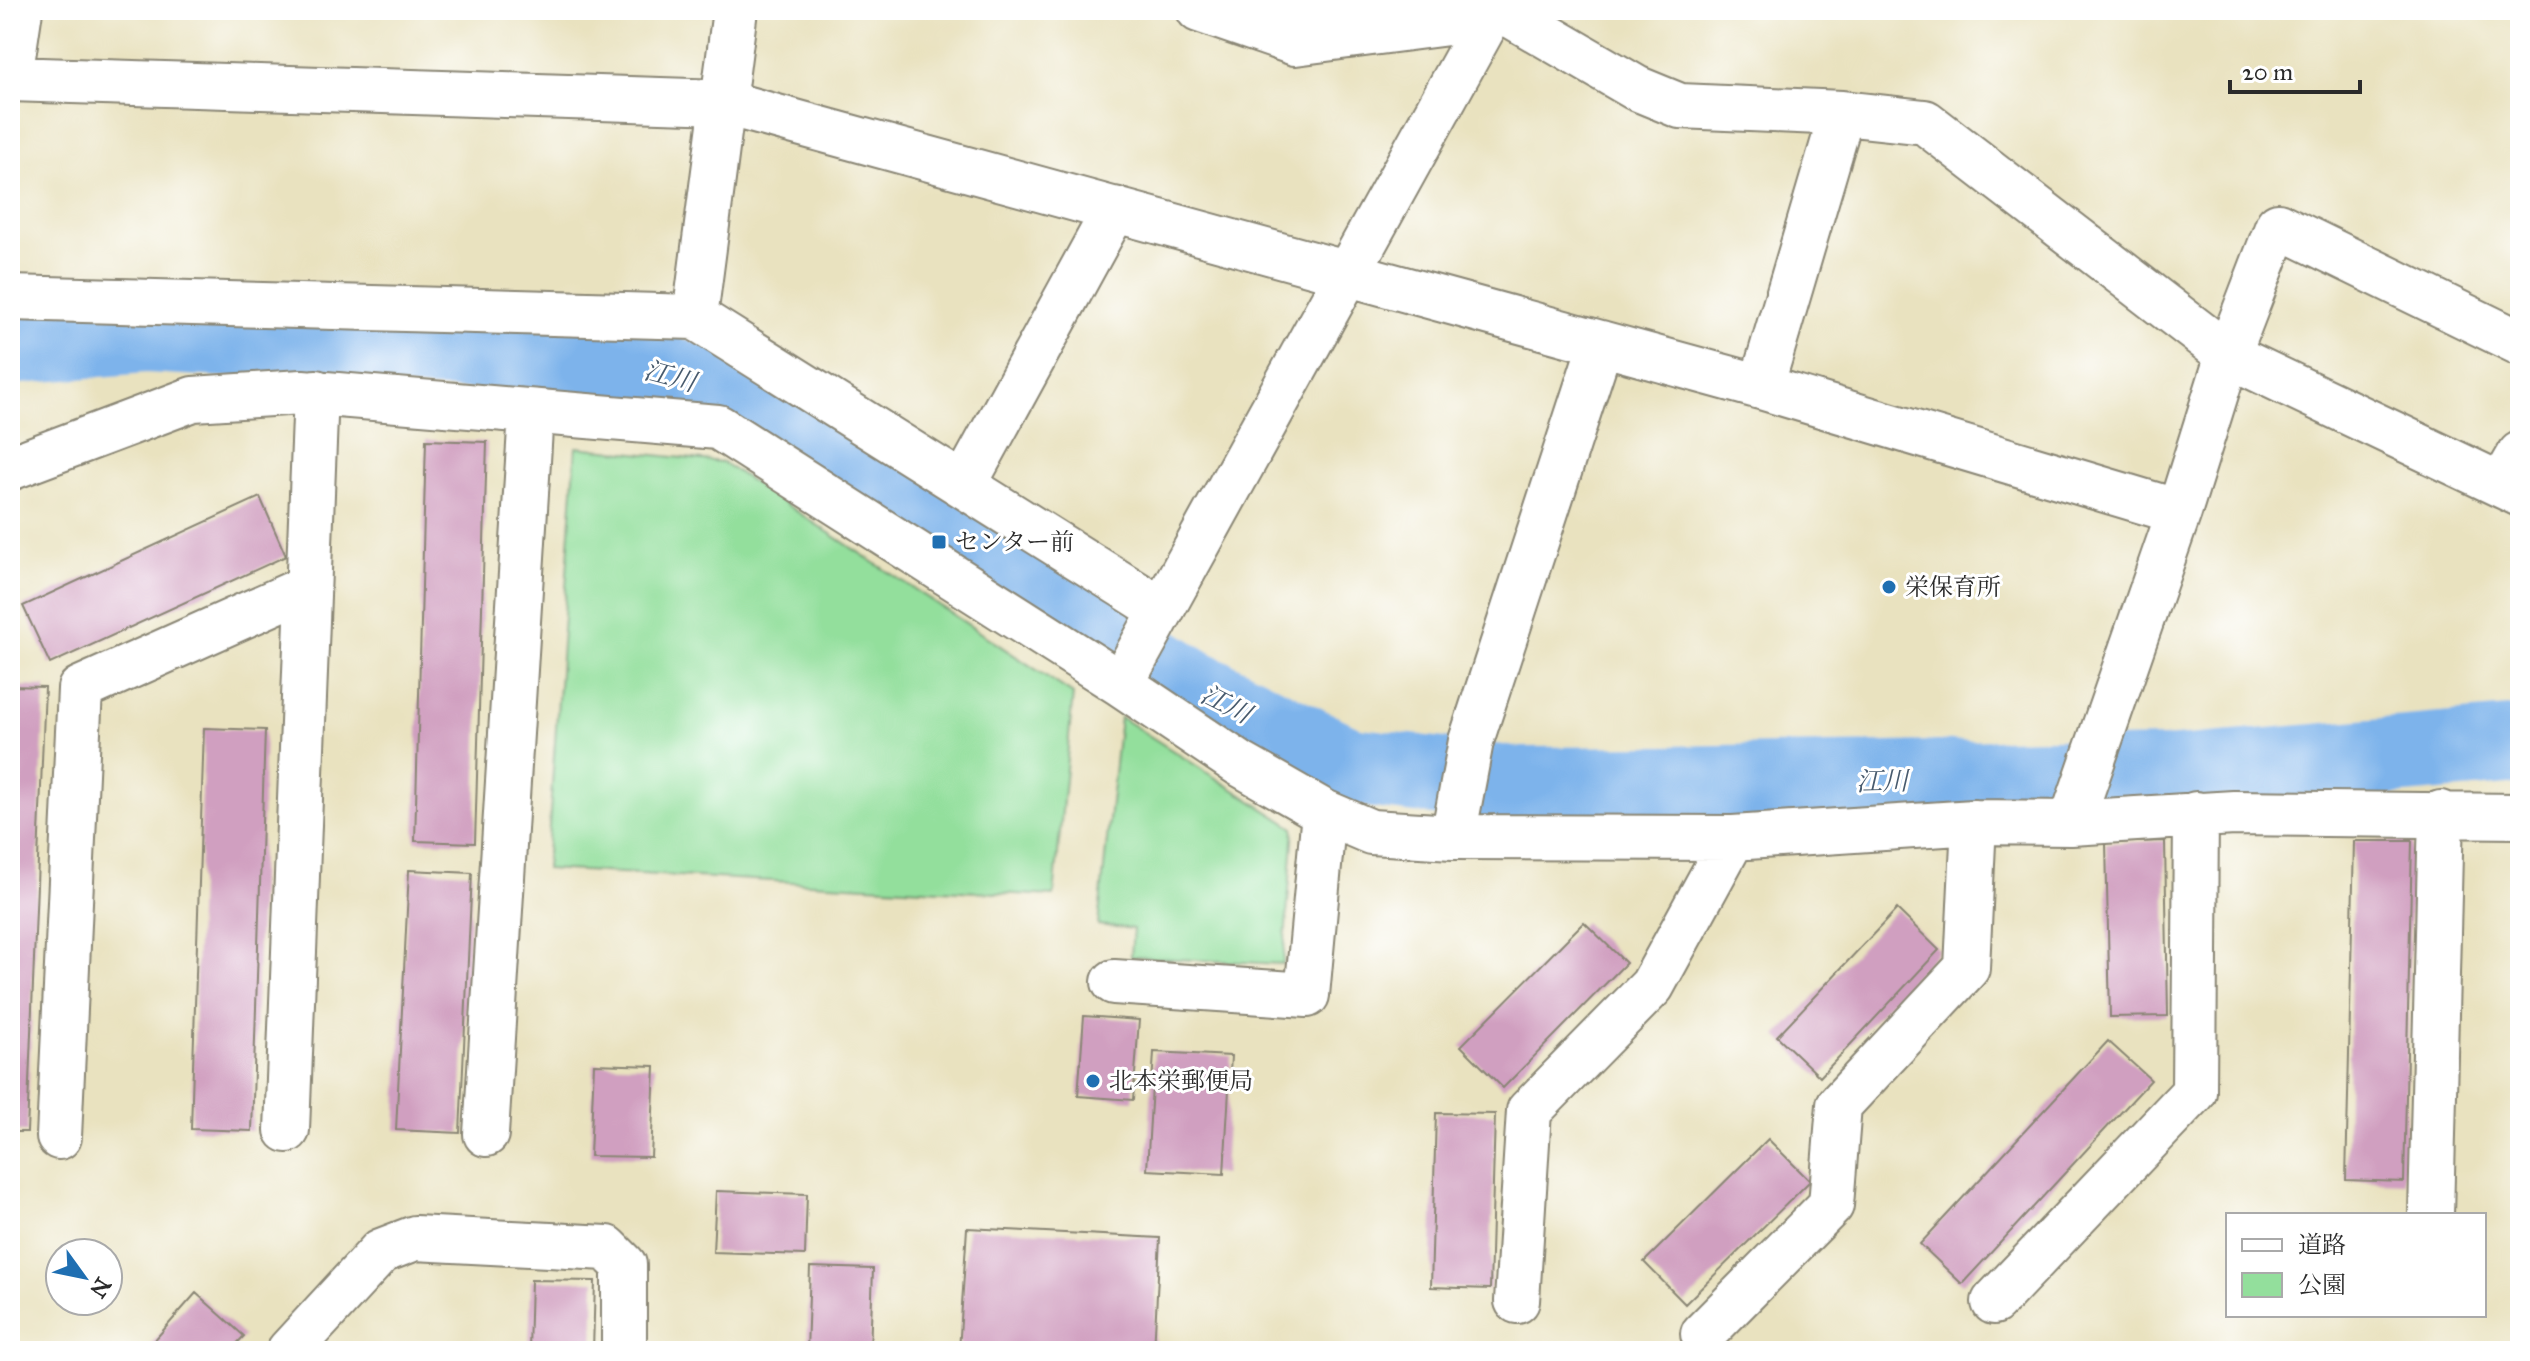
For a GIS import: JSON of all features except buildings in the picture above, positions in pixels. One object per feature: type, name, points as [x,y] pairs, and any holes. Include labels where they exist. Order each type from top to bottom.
[{"type":"street","points":[[20,10],[10,78],[722,102],[1761,387],[2179,512]]},
{"type":"street","points":[[695,317],[735,10]]},
{"type":"street","points":[[1199,10],[1295,43],[1448,23],[1483,10]]},
{"type":"street","points":[[1121,684],[1493,10]]},
{"type":"street","points":[[1502,10],[1636,88],[1680,106],[1842,113],[1925,122],[2228,355],[2514,478]]},
{"type":"street","points":[[1761,387],[1842,113]]},
{"type":"street","points":[[964,485],[1115,209]]},
{"type":"street","points":[[2071,823],[2179,512],[2228,355],[2278,225],[2520,343]]},
{"type":"street","points":[[10,298],[695,317],[1162,610]]},
{"type":"street","points":[[1453,837],[1471,741],[1601,343]]},
{"type":"street","points":[[287,1130],[316,392]]},
{"type":"street","points":[[10,468],[193,399],[316,392],[718,427],[1121,684],[1240,764],[1324,812],[1371,832],[1453,837],[1733,838],[1974,822],[2071,823],[2196,814],[2441,813],[2520,816]]},
{"type":"street","points":[[486,1134],[531,413]]},
{"type":"street","points":[[59,1137],[80,689],[308,587]]},
{"type":"street","points":[[1114,982],[1307,995],[1324,812]]},
{"type":"street","points":[[2431,1213],[2441,813]]},
{"type":"street","points":[[1994,1302],[2194,1092],[2196,814]]},
{"type":"street","points":[[1703,1334],[1831,1205],[1839,1105],[1967,968],[1974,822]]},
{"type":"street","points":[[1517,1301],[1529,1111],[1652,986],[1733,838]]},
{"type":"street","points":[[289,1351],[381,1251],[415,1238],[607,1248],[624,1265],[624,1351]]},
{"type":"green space","points":[[576,447],[722,462],[1073,694],[1054,896],[546,869]]},
{"type":"green space","points":[[1120,717],[1294,828],[1283,964],[1131,957],[1133,929],[1098,925]]},
{"type":"waterway","name":"江川","points":[[10,346],[146,334],[602,358],[729,392],[1190,686],[1350,766],[1519,786],[1664,785],[2164,776],[2520,745]]},
{"type":"place","name":"センター前","points":[[939,542]]},
{"type":"place","name":"栄保育所","points":[[1889,587]]},
{"type":"place","name":"北本栄郵便局","points":[[1093,1081]]}]
